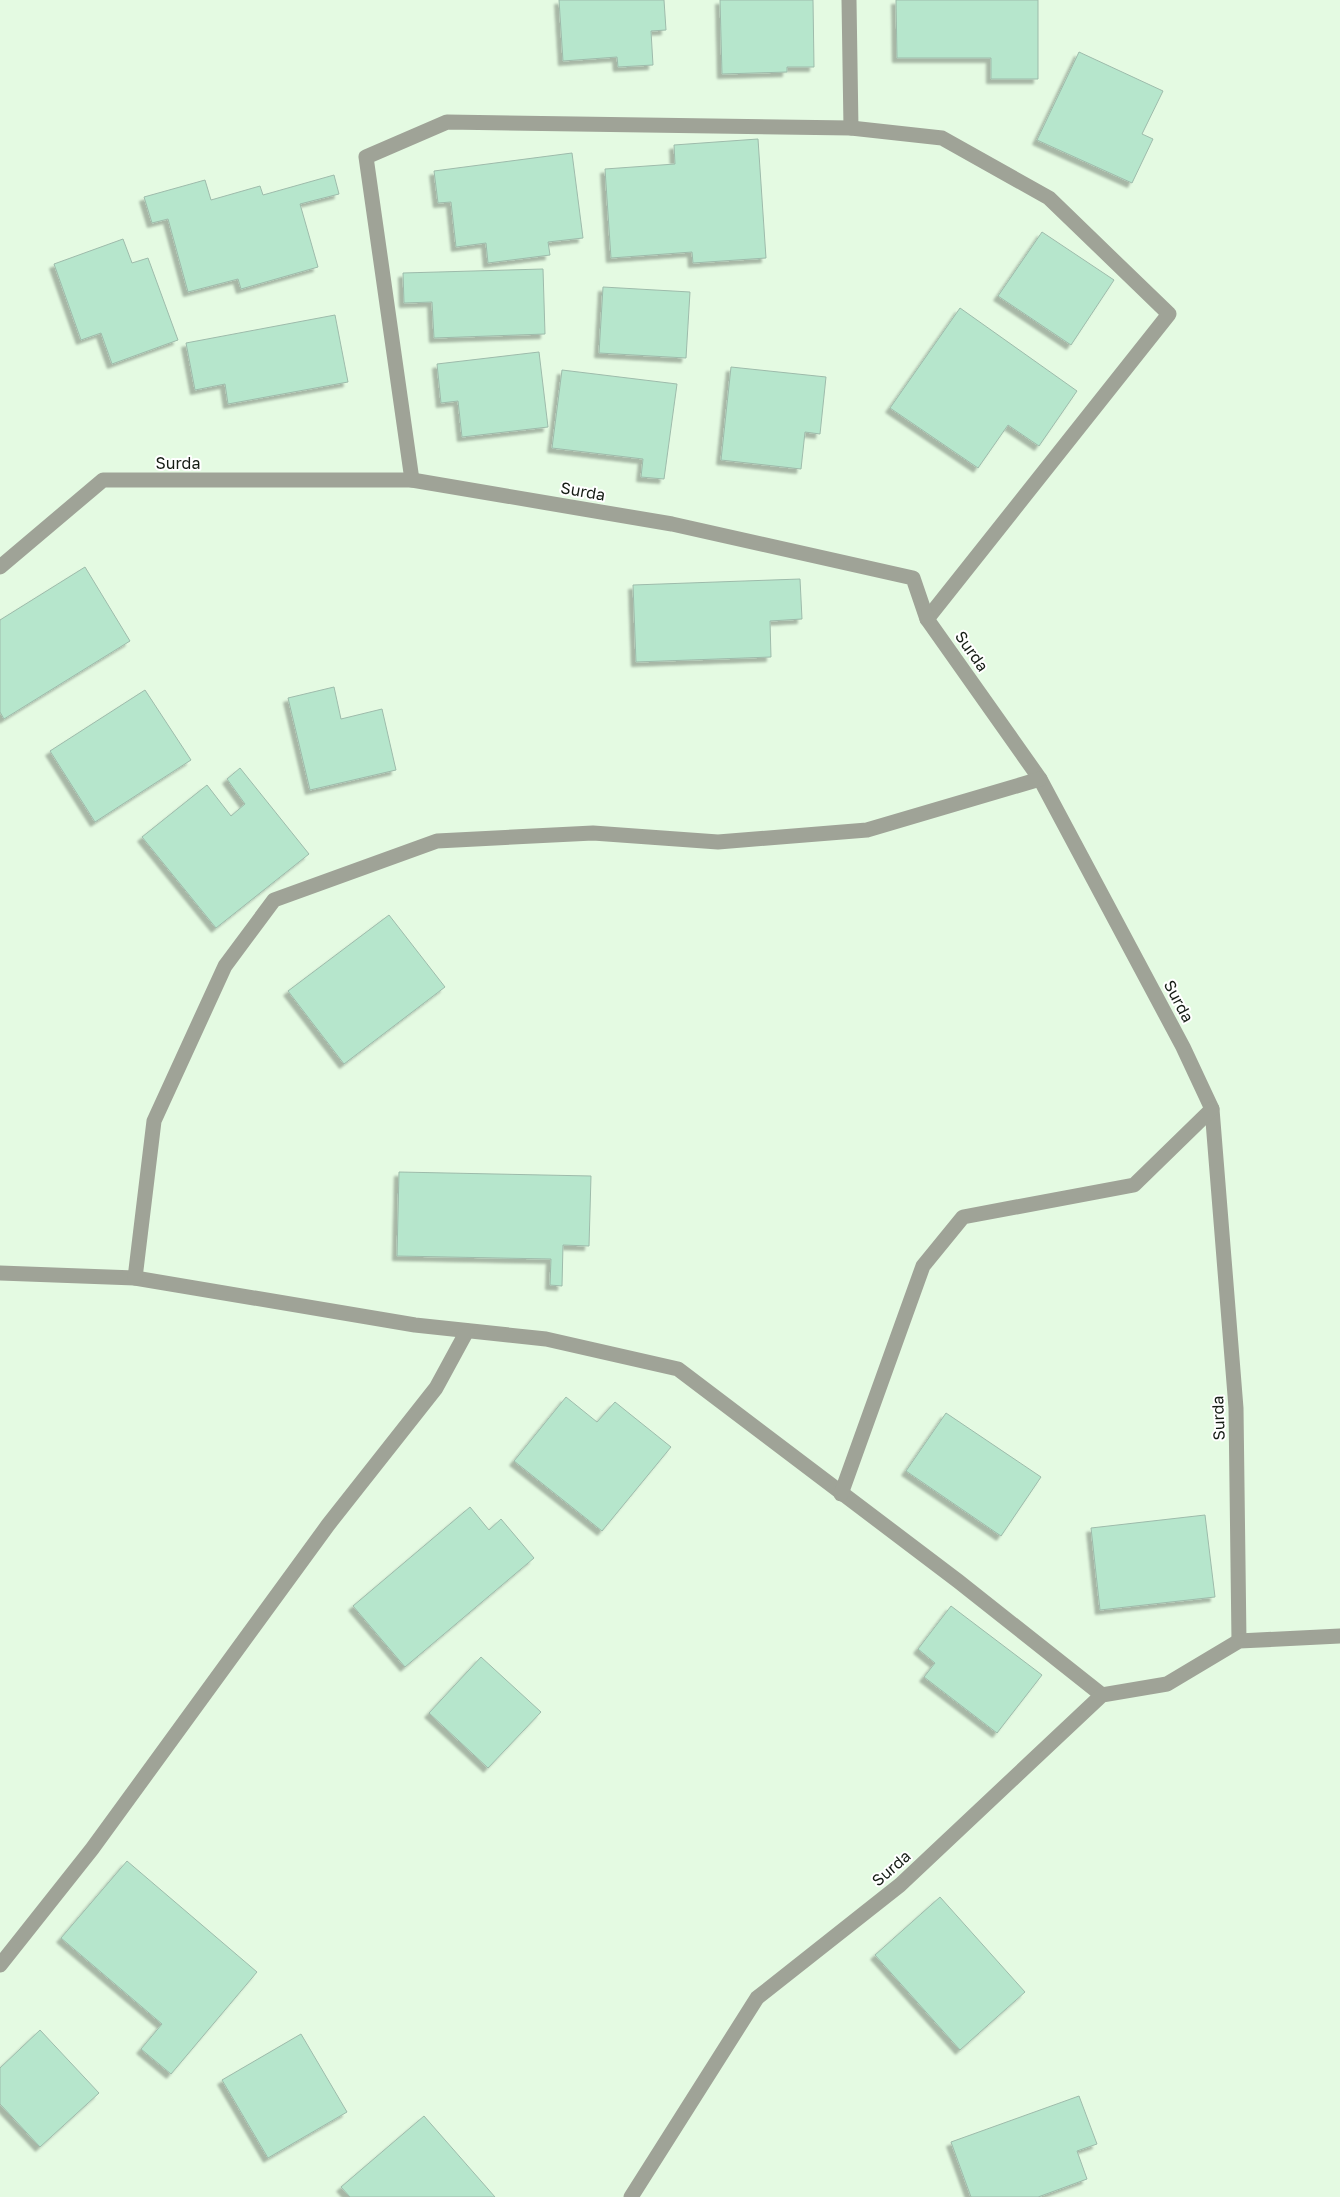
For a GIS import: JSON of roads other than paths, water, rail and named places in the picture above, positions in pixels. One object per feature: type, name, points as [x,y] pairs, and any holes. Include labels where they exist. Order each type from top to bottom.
[{"type":"street","points":[[849,0],[851,128]]},
{"type":"street","points":[[412,480],[366,157],[447,122],[851,128],[942,138],[1049,198],[1169,314],[928,619]]},
{"type":"street","name":"Surda","points":[[0,567],[103,480],[412,480],[672,524],[912,578],[928,619],[1040,778],[1183,1047],[1212,1108],[1236,1408],[1239,1641]]},
{"type":"street","points":[[136,1278],[154,1121],[225,966],[274,900],[437,841],[593,833],[718,842],[867,830],[1040,778]]},
{"type":"street","points":[[841,1494],[923,1266],[963,1217],[1134,1185],[1212,1108]]},
{"type":"street","points":[[0,1273],[136,1278],[415,1325],[546,1339],[678,1369],[958,1581],[1102,1695],[1167,1684],[1239,1641],[1340,1636]]},
{"type":"street","points":[[0,1965],[92,1849],[328,1525],[436,1388],[467,1331]]},
{"type":"street","name":"Surda","points":[[631,2197],[757,1998],[900,1885],[1102,1695]]}]
